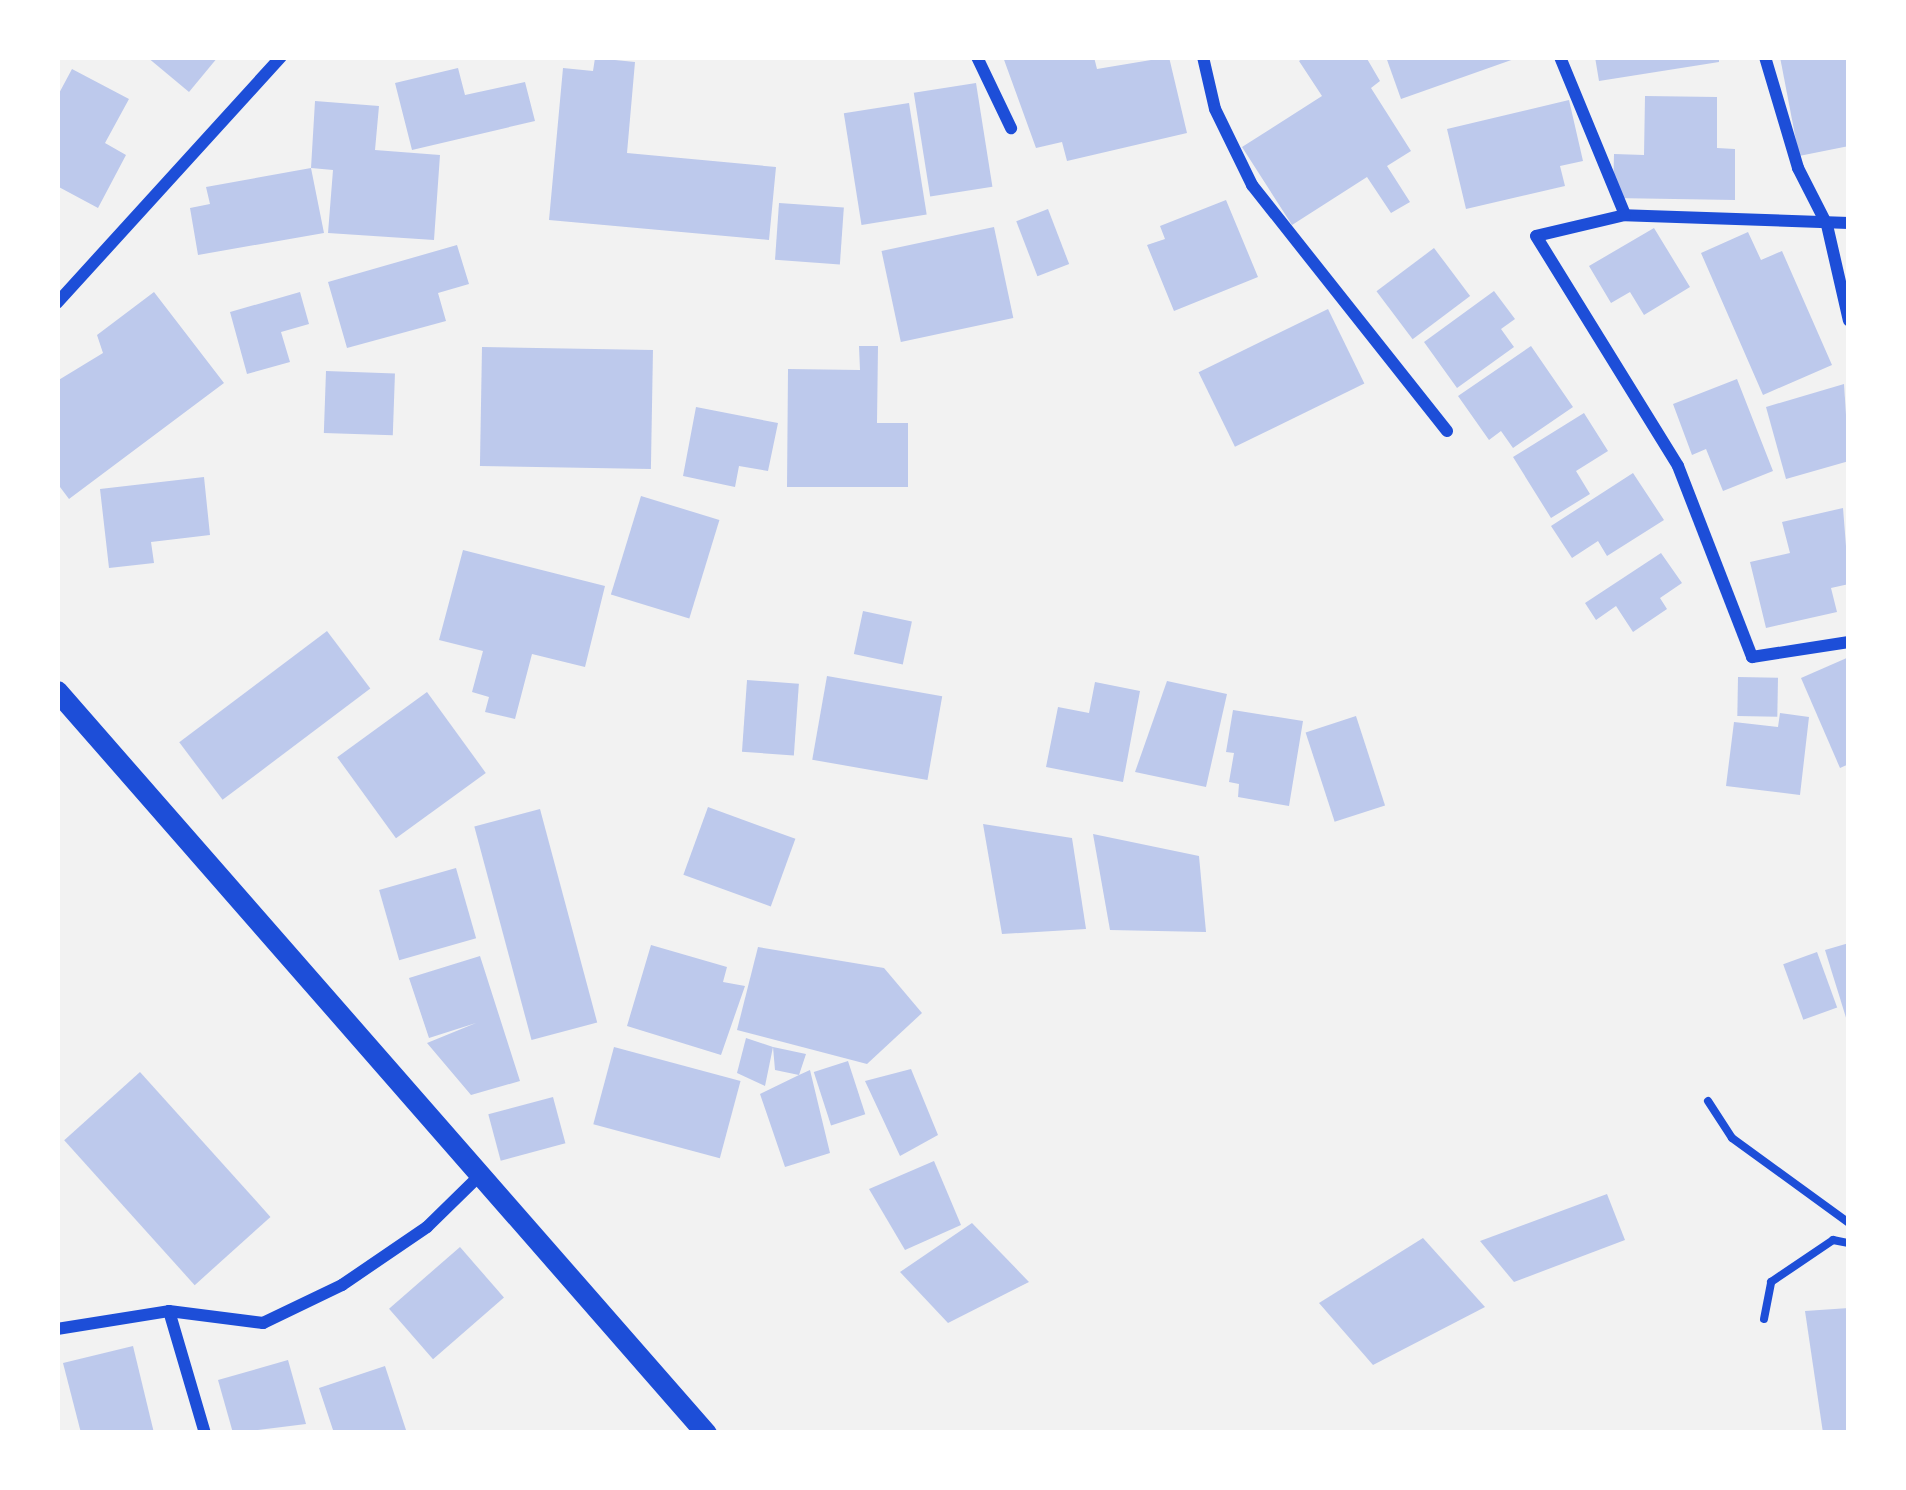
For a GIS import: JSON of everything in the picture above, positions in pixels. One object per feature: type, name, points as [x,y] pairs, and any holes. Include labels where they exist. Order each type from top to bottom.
[{"type":"street","points":[[57,303],[281,57]]},
{"type":"street","points":[[977,57],[1011,128]]},
{"type":"street","points":[[1203,57],[1215,109],[1252,185],[1447,431]]},
{"type":"street","points":[[1560,57],[1625,214]]},
{"type":"street","points":[[1765,57],[1798,168],[1827,225],[1849,322]]},
{"type":"street","points":[[1849,223],[1625,214],[1536,236],[1678,466],[1752,657],[1849,642]]},
{"type":"street","points":[[57,691],[476,1179],[706,1433]]},
{"type":"street","points":[[57,1329],[170,1311],[263,1323],[393,1250],[476,1179]]},
{"type":"street","points":[[170,1311],[205,1433]]},
{"type":"path","points":[[1708,1101],[1732,1138],[1849,1223]]},
{"type":"path","points":[[1764,1319],[1771,1282],[1833,1240],[1849,1244]]},
{"type":"building","points":[[147,57],[218,57],[189,92]]},
{"type":"building","points":[[1003,57],[1094,57],[1097,69],[1169,57],[1187,133],[1067,161],[1062,142],[1036,148]]},
{"type":"building","points":[[1305,57],[1366,57],[1380,81],[1371,88],[1411,151],[1387,166],[1410,202],[1391,213],[1367,177],[1292,225],[1242,147],[1322,96],[1299,61]]},
{"type":"building","points":[[1386,57],[1517,57],[1517,58],[1401,99]]},
{"type":"building","points":[[1595,57],[1719,57],[1719,62],[1599,81]]},
{"type":"building","points":[[1780,57],[1849,57],[1849,146],[1799,156]]},
{"type":"building","points":[[595,58],[635,62],[627,153],[776,167],[769,240],[549,220],[563,68],[593,71]]},
{"type":"building","points":[[458,68],[465,95],[525,82],[535,121],[412,150],[395,83]]},
{"type":"building","points":[[72,69],[129,99],[105,143],[126,155],[98,208],[57,186],[57,97]]},
{"type":"building","points":[[976,83],[992,187],[930,197],[914,93]]},
{"type":"building","points":[[1645,96],[1717,97],[1717,148],[1735,149],[1735,200],[1613,198],[1614,154],[1644,155]]},
{"type":"building","points":[[1569,100],[1583,161],[1560,166],[1565,186],[1466,209],[1447,129]]},
{"type":"building","points":[[315,101],[379,106],[375,150],[440,155],[434,240],[328,233],[333,170],[311,168]]},
{"type":"building","points":[[909,103],[927,215],[861,225],[844,113]]},
{"type":"building","points":[[311,168],[324,233],[198,255],[190,208],[210,204],[206,187]]},
{"type":"building","points":[[1226,200],[1258,277],[1174,311],[1147,245],[1165,239],[1160,226]]},
{"type":"building","points":[[779,203],[844,208],[840,264],[775,260]]},
{"type":"building","points":[[1048,209],[1069,264],[1037,276],[1016,221]]},
{"type":"building","points":[[994,227],[1013,318],[901,342],[882,251]]},
{"type":"building","points":[[1654,228],[1690,287],[1644,315],[1630,292],[1611,303],[1589,266]]},
{"type":"building","points":[[1748,232],[1761,260],[1782,251],[1832,365],[1763,395],[1701,253]]},
{"type":"building","points":[[457,245],[469,284],[438,293],[446,321],[347,348],[328,282]]},
{"type":"building","points":[[1434,248],[1470,296],[1413,339],[1376,291]]},
{"type":"building","points":[[1494,291],[1515,319],[1501,329],[1514,347],[1457,388],[1424,342]]},
{"type":"building","points":[[154,292],[224,383],[69,499],[57,483],[57,381],[103,353],[97,335]]},
{"type":"building","points":[[300,292],[309,324],[281,332],[290,362],[247,374],[230,312]]},
{"type":"building","points":[[1328,309],[1364,384],[1235,447],[1199,372]]},
{"type":"building","points":[[859,346],[878,346],[877,423],[908,423],[908,487],[787,487],[788,369],[860,370]]},
{"type":"building","points":[[1531,346],[1573,407],[1513,448],[1501,431],[1489,440],[1458,396]]},
{"type":"building","points":[[482,347],[653,350],[651,469],[480,466]]},
{"type":"building","points":[[326,371],[395,373],[393,435],[324,433]]},
{"type":"building","points":[[1737,379],[1773,471],[1723,491],[1706,449],[1692,455],[1673,404]]},
{"type":"building","points":[[1844,384],[1849,461],[1786,479],[1766,407]]},
{"type":"building","points":[[696,407],[778,423],[768,471],[739,466],[735,487],[683,476]]},
{"type":"building","points":[[1584,413],[1608,451],[1576,471],[1590,494],[1551,518],[1513,457]]},
{"type":"building","points":[[1633,473],[1664,520],[1607,556],[1598,541],[1572,558],[1551,526]]},
{"type":"building","points":[[204,477],[210,535],[151,542],[154,563],[109,568],[100,489]]},
{"type":"building","points":[[641,496],[719,520],[689,618],[611,594]]},
{"type":"building","points":[[1843,508],[1849,584],[1831,588],[1837,612],[1766,628],[1750,562],[1790,553],[1782,522]]},
{"type":"building","points":[[463,550],[605,586],[585,667],[532,654],[515,719],[485,712],[489,697],[472,692],[483,651],[439,640]]},
{"type":"building","points":[[1661,553],[1682,583],[1660,598],[1667,609],[1633,632],[1616,606],[1596,620],[1585,603]]},
{"type":"building","points":[[863,611],[912,621],[903,664],[854,654]]},
{"type":"building","points":[[327,631],[370,689],[223,800],[179,742]]},
{"type":"building","points":[[1849,657],[1849,764],[1840,768],[1801,678]]},
{"type":"building","points":[[827,676],[942,696],[927,780],[812,760]]},
{"type":"building","points":[[1738,677],[1778,678],[1777,717],[1737,716]]},
{"type":"building","points":[[747,680],[799,684],[794,755],[742,752]]},
{"type":"building","points":[[1167,681],[1227,694],[1206,787],[1135,772]]},
{"type":"building","points":[[1095,682],[1140,691],[1123,782],[1046,767],[1058,707],[1089,713]]},
{"type":"building","points":[[427,692],[486,773],[396,838],[337,757]]},
{"type":"building","points":[[1233,710],[1303,721],[1289,806],[1238,797],[1239,784],[1229,782],[1234,753],[1226,752]]},
{"type":"building","points":[[1780,713],[1809,717],[1800,795],[1726,786],[1734,722],[1778,727]]},
{"type":"building","points":[[1356,716],[1385,805],[1335,822],[1306,732]]},
{"type":"building","points":[[708,807],[795,839],[771,906],[683,875]]},
{"type":"building","points":[[540,809],[597,1022],[532,1040],[474,827]]},
{"type":"building","points":[[983,824],[1072,838],[1086,929],[1002,934]]},
{"type":"building","points":[[1093,834],[1199,856],[1206,932],[1110,930]]},
{"type":"building","points":[[456,868],[476,938],[399,960],[379,890]]},
{"type":"building","points":[[1849,943],[1849,1023],[1848,1024],[1825,950]]},
{"type":"building","points":[[651,945],[727,967],[723,982],[745,986],[721,1055],[627,1026]]},
{"type":"building","points":[[758,947],[884,968],[922,1013],[867,1064],[737,1030]]},
{"type":"building","points":[[1817,952],[1837,1007],[1803,1020],[1783,964]]},
{"type":"building","points":[[480,956],[520,1081],[471,1095],[427,1043],[476,1023],[429,1038],[409,978]]},
{"type":"building","points":[[746,1038],[773,1047],[765,1086],[737,1073]]},
{"type":"building","points":[[614,1047],[741,1081],[720,1158],[593,1124]]},
{"type":"building","points":[[773,1047],[806,1054],[799,1075],[775,1070]]},
{"type":"building","points":[[848,1061],[865,1114],[831,1125],[814,1072]]},
{"type":"building","points":[[911,1069],[938,1135],[900,1156],[865,1081]]},
{"type":"building","points":[[810,1070],[830,1153],[785,1167],[760,1094]]},
{"type":"building","points":[[140,1072],[270,1217],[195,1285],[64,1140]]},
{"type":"building","points":[[553,1097],[565,1143],[501,1161],[488,1114]]},
{"type":"building","points":[[934,1161],[961,1225],[905,1250],[869,1189]]},
{"type":"building","points":[[1607,1194],[1625,1240],[1514,1282],[1480,1241]]},
{"type":"building","points":[[972,1223],[1029,1282],[948,1323],[900,1272]]},
{"type":"building","points":[[1423,1238],[1485,1307],[1373,1365],[1319,1303]]},
{"type":"building","points":[[460,1247],[504,1298],[433,1359],[389,1309]]},
{"type":"building","points":[[1849,1308],[1849,1433],[1823,1433],[1805,1311]]},
{"type":"building","points":[[133,1346],[154,1433],[81,1433],[63,1363]]},
{"type":"building","points":[[288,1360],[306,1424],[233,1433],[218,1380]]},
{"type":"building","points":[[385,1366],[407,1433],[334,1433],[319,1388]]}]
